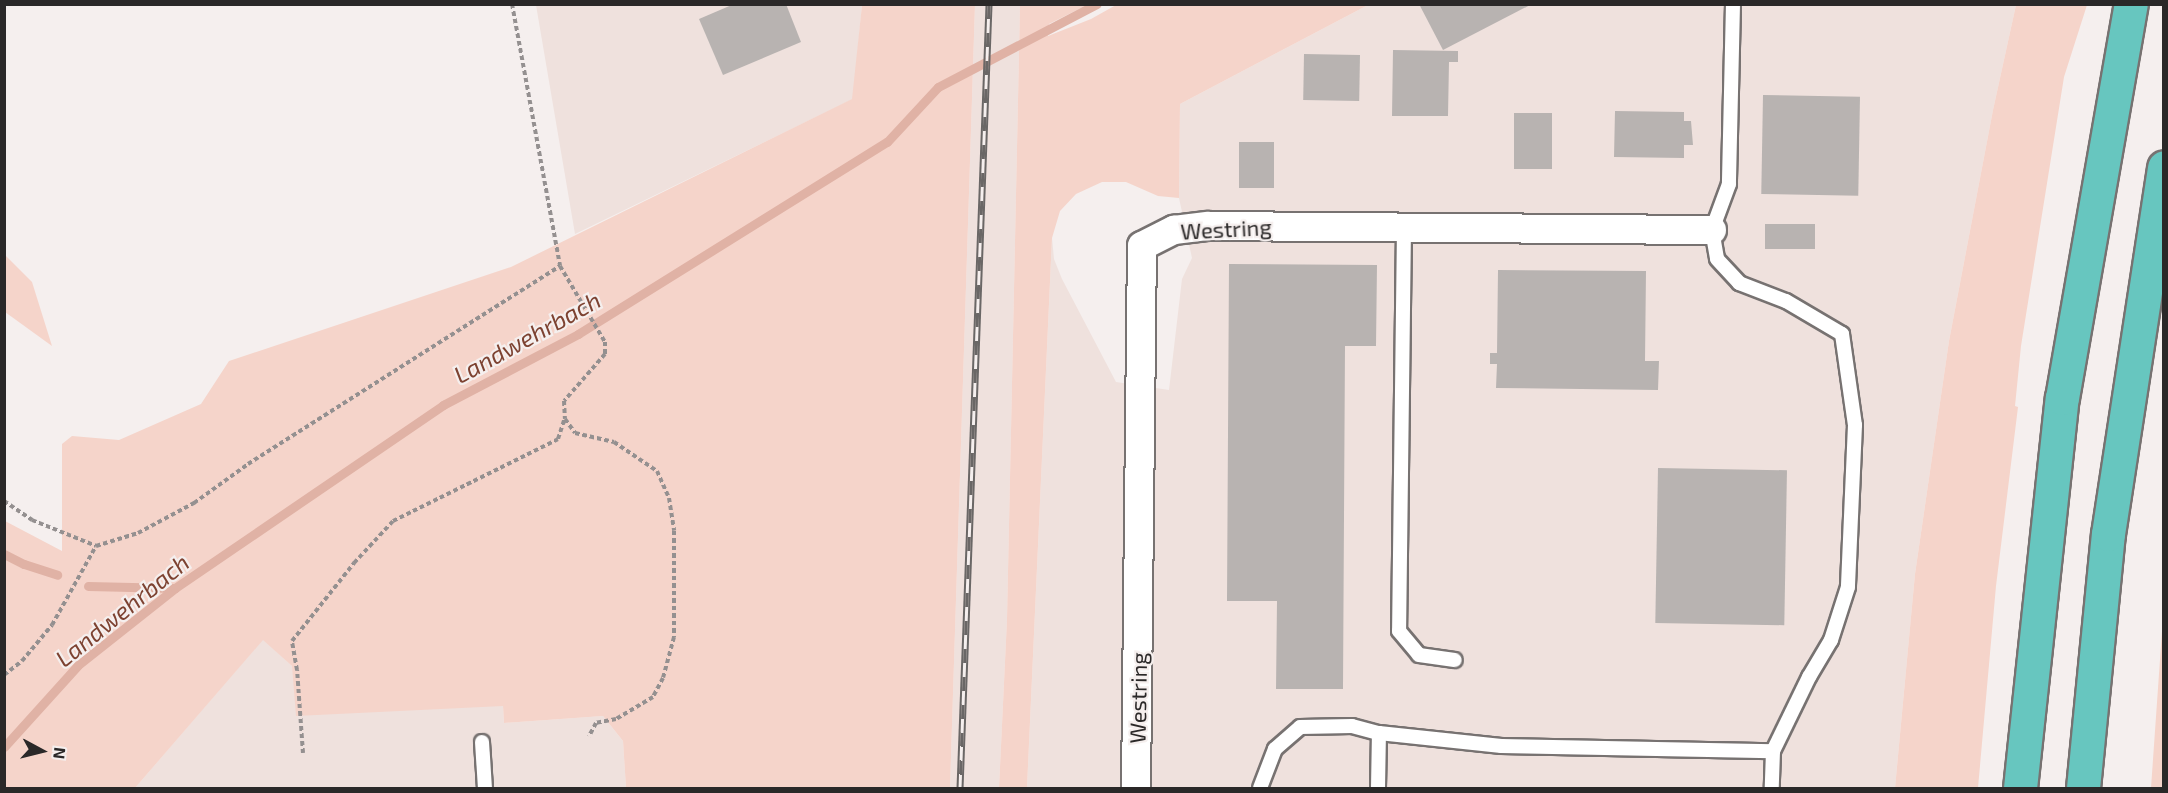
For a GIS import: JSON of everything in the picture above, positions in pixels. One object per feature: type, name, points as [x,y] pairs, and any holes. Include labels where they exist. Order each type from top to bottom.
[{"type":"highway","points":[[2020,789],[2062,398],[2131,4]]},
{"type":"highway","points":[[2083,789],[2108,534],[2163,167]]},
{"type":"street","name":"Westring","points":[[1136,789],[1142,246],[1174,230],[1209,226],[1712,230]]},
{"type":"lane","points":[[1733,4],[1729,184],[1712,230],[1717,259],[1739,283],[1786,301],[1842,334],[1855,425],[1848,587],[1831,640],[1809,677],[1773,751],[1772,789]]},
{"type":"lane","points":[[1404,227],[1399,631],[1419,655],[1455,660]]},
{"type":"lane","points":[[1260,789],[1275,748],[1300,727],[1352,726],[1379,733],[1502,746],[1773,751]]},
{"type":"lane","points":[[1378,789],[1379,733]]},
{"type":"lane","points":[[482,742],[485,789]]},
{"type":"path","points":[[303,753],[297,670],[292,641],[354,563],[393,521],[558,439],[565,419],[564,401],[605,354],[605,342],[560,266],[512,4]]},
{"type":"path","points":[[4,501],[32,520],[96,546],[138,533],[194,503],[248,464],[560,266]]},
{"type":"path","points":[[565,419],[575,433],[614,442],[657,471],[669,498],[674,531],[676,578],[674,637],[663,678],[652,698],[615,719],[596,723],[589,736]]},
{"type":"path","points":[[4,675],[22,662],[52,625],[96,546]]},
{"type":"shaded area","points":[[536,5],[862,5],[853,99],[575,234]]},
{"type":"shaded area","points":[[862,5],[975,5],[950,788],[626,788],[623,741],[603,716],[504,723],[503,706],[296,716],[292,666],[263,640],[135,788],[5,788],[5,521],[62,551],[62,444],[72,436],[119,440],[201,404],[229,361],[511,267],[852,99]]},
{"type":"shaded area","points":[[975,5],[1020,5],[1007,619],[999,788],[950,788]]},
{"type":"shaded area","points":[[1020,5],[1087,5],[1049,24],[1048,36],[1091,19],[1116,5],[1368,5],[1180,104],[1179,198],[1158,196],[1126,182],[1102,182],[1076,194],[1060,211],[1052,238],[1027,788],[999,788],[1007,619]]},
{"type":"shaded area","points":[[1368,5],[2016,5],[1993,110],[1949,341],[1915,574],[1895,788],[1027,788],[1052,238],[1054,259],[1062,279],[1116,382],[1169,390],[1182,279],[1192,258],[1179,198],[1180,104]]},
{"type":"shaded area","points":[[2016,5],[2087,5],[2064,77],[2021,346],[2015,406],[2018,407],[1996,586],[1978,788],[1895,788],[1915,574],[1949,341],[1993,110]]},
{"type":"shaded area","points":[[4,254],[32,282],[52,346],[5,312]]},
{"type":"shaded area","points":[[2163,613],[2163,788],[2151,788],[2162,631]]},
{"type":"shaded area","points":[[263,639],[292,666],[503,706],[504,723],[603,716],[623,741],[626,788],[135,788]]},
{"type":"building","points":[[734,4],[786,4],[801,42],[723,75],[699,19]]},
{"type":"building","points":[[1419,4],[1532,4],[1443,50]]},
{"type":"building","points":[[1393,50],[1458,51],[1458,62],[1449,62],[1448,116],[1392,116]]},
{"type":"building","points":[[1304,54],[1360,55],[1359,101],[1303,100]]},
{"type":"building","points":[[1763,95],[1860,97],[1858,196],[1761,194]]},
{"type":"building","points":[[1615,111],[1684,112],[1684,121],[1691,121],[1693,145],[1684,145],[1684,158],[1614,157]]},
{"type":"building","points":[[1514,113],[1552,113],[1552,169],[1514,169]]},
{"type":"building","points":[[1239,142],[1274,142],[1274,188],[1239,188]]},
{"type":"building","points":[[1765,224],[1815,224],[1815,249],[1765,249]]},
{"type":"building","points":[[1229,264],[1377,265],[1376,346],[1345,346],[1343,689],[1276,689],[1277,601],[1227,601]]},
{"type":"building","points":[[1498,270],[1646,271],[1645,361],[1659,361],[1658,390],[1496,388],[1497,364],[1490,364],[1490,353],[1497,353]]},
{"type":"building","points":[[1658,468],[1787,470],[1784,625],[1655,623]]},
{"type":"waterway","name":"Landwehrbach","points":[[4,747],[78,665],[175,588],[443,405],[578,334],[887,142],[938,87],[1097,4]]},
{"type":"waterway","points":[[4,554],[24,564],[57,575]]},
{"type":"waterway","points":[[88,586],[175,588]]},
{"type":"railway","points":[[960,788],[989,4]]}]
